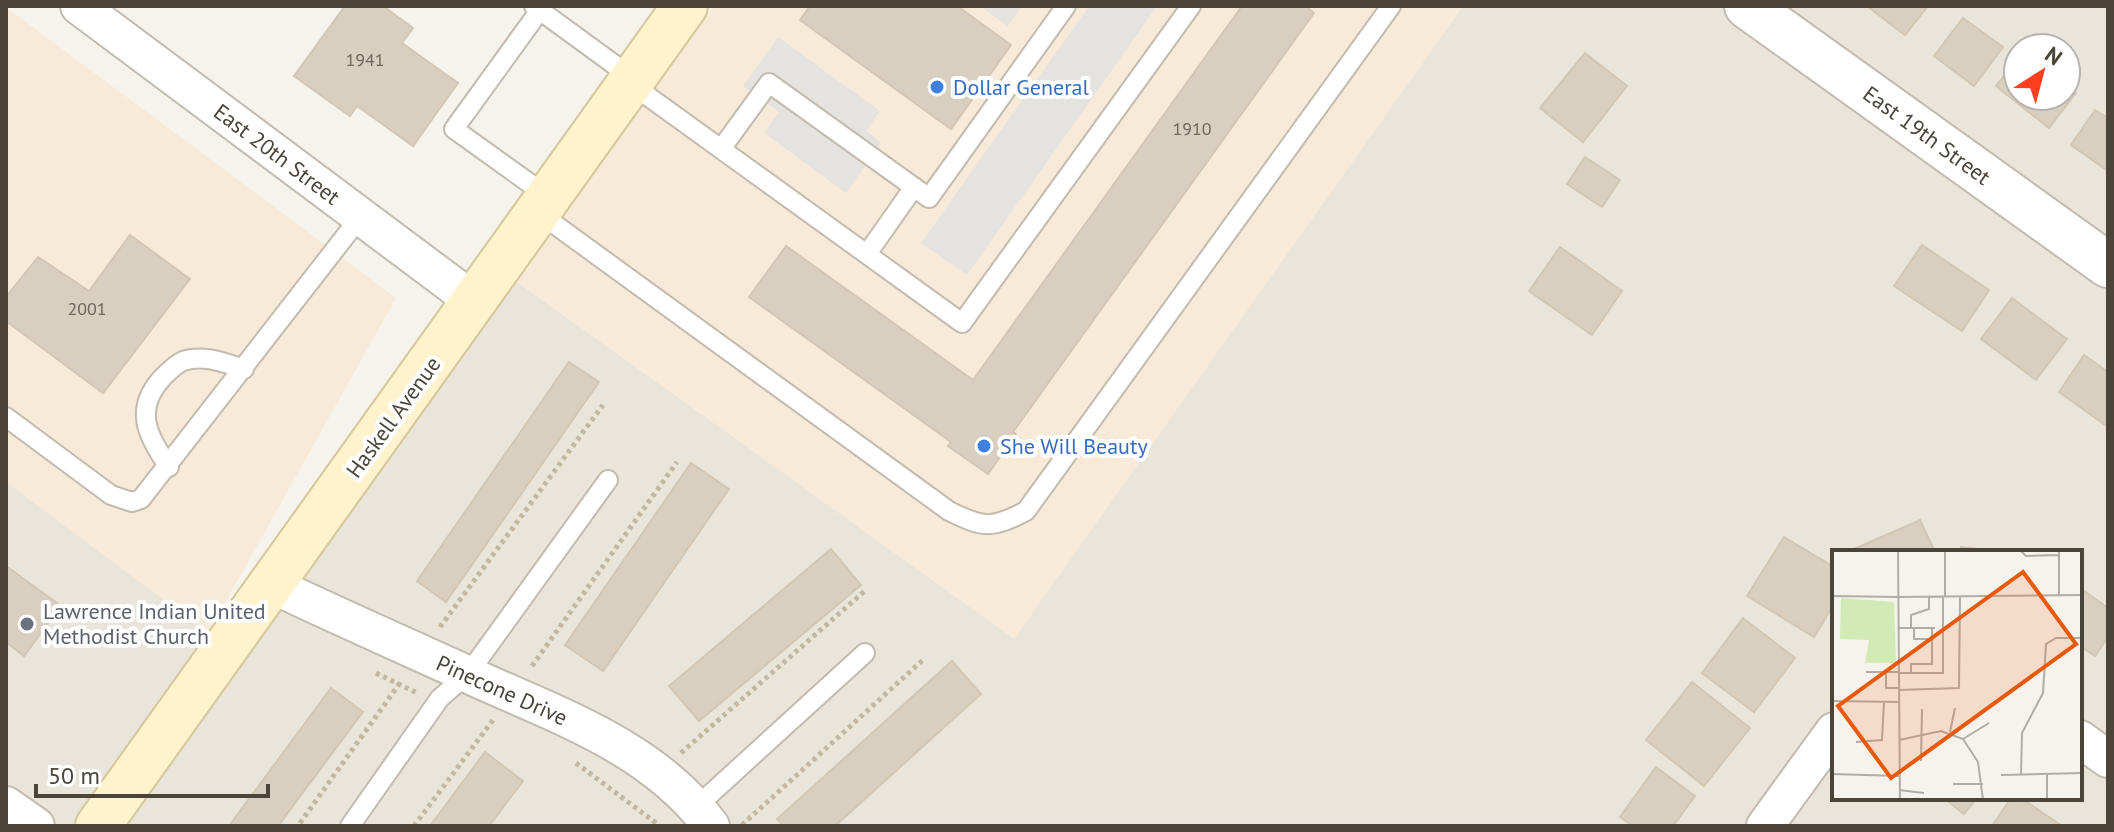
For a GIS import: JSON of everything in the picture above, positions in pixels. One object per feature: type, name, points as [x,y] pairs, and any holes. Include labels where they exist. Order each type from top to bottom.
[{"type":"main road","name":"Haskell Avenue","points":[[98,826],[685,6]]},
{"type":"street","name":"East 20th Street","points":[[79,6],[475,302]]},
{"type":"street","name":"East 19th Street","points":[[1747,6],[2108,265]]},
{"type":"street","name":"Pinecone Drive","points":[[272,585],[606,737],[659,772],[703,817]]},
{"type":"street","points":[[1765,826],[1832,734]]},
{"type":"street","points":[[2082,740],[2108,759]]},
{"type":"street","points":[[6,805],[36,826]]},
{"type":"lane","points":[[1191,6],[962,323],[721,149],[537,8],[454,129],[544,205],[949,511],[974,523],[1001,525],[1026,511],[1391,6]]},
{"type":"lane","points":[[721,149],[769,83],[929,198],[1065,7]]},
{"type":"lane","points":[[867,254],[914,187]]},
{"type":"lane","points":[[6,417],[111,495],[132,502],[141,499],[169,467],[361,216]]},
{"type":"lane","points":[[169,467],[151,443],[146,423],[147,403],[155,386],[182,362],[214,359],[244,369]]},
{"type":"lane","points":[[350,826],[440,698],[468,674],[608,480]]},
{"type":"lane","points":[[703,817],[865,653]]},
{"type":"path","points":[[300,823],[603,405]]},
{"type":"path","points":[[414,826],[677,462]]},
{"type":"path","points":[[659,772],[867,589]]},
{"type":"path","points":[[741,826],[924,659]]},
{"type":"shaded area","points":[[714,6],[1463,6],[1014,639],[516,281]]},
{"type":"shaded area","points":[[980,6],[1022,6],[1008,26]]},
{"type":"shaded area","points":[[1089,6],[1157,6],[967,275],[921,243]]},
{"type":"shaded area","points":[[1463,6],[2108,6],[2108,826],[6,826],[6,482],[227,647],[499,269],[1014,638]]},
{"type":"shaded area","points":[[6,7],[396,298],[208,633],[6,482]]},
{"type":"shaded area","points":[[778,37],[880,111],[866,131],[881,143],[846,193],[764,133],[779,112],[743,86]]},
{"type":"building","points":[[345,6],[383,6],[413,28],[402,43],[458,83],[413,146],[357,106],[350,116],[294,76]]},
{"type":"building","name":"Dollar General","points":[[810,6],[957,6],[1011,45],[951,129],[800,20]]},
{"type":"building","points":[[1242,6],[1305,6],[1314,13],[1013,432],[1016,434],[988,474],[948,446],[951,442],[749,297],[786,246],[973,380]]},
{"type":"building","points":[[1867,6],[1928,6],[1905,35]]},
{"type":"building","points":[[1963,18],[2002,46],[1974,86],[1934,56]]},
{"type":"building","points":[[1585,53],[1627,86],[1583,142],[1540,108]]},
{"type":"building","points":[[2095,110],[2108,118],[2108,171],[2071,145]]},
{"type":"building","points":[[2029,112],[2061,112],[2049,128]]},
{"type":"building","points":[[1585,157],[1620,180],[1602,207],[1567,184]]},
{"type":"building","points":[[130,235],[190,279],[103,393],[6,321],[6,297],[38,257],[89,291]]},
{"type":"building","points":[[1922,245],[1989,290],[1962,331],[1894,286]]},
{"type":"building","points":[[1560,247],[1622,291],[1592,335],[1529,291]]},
{"type":"building","points":[[2012,298],[2067,339],[2036,380],[1981,339]]},
{"type":"building","points":[[2084,355],[2108,372],[2108,427],[2059,392]]},
{"type":"building","points":[[569,362],[599,382],[446,602],[417,581]]},
{"type":"building","points":[[691,463],[729,489],[603,671],[565,645]]},
{"type":"building","points":[[1920,520],[1934,550],[1855,550]]},
{"type":"building","points":[[1784,537],[1832,566],[1832,607],[1814,637],[1747,596]]},
{"type":"building","points":[[1961,547],[1988,550],[1960,550]]},
{"type":"building","points":[[831,549],[861,585],[699,721],[669,686]]},
{"type":"building","name":"Lawrence Indian United Methodist Church","points":[[6,566],[61,606],[24,656],[6,642]]},
{"type":"building","points":[[2082,589],[2108,608],[2108,637],[2095,656],[2082,647]]},
{"type":"building","points":[[1743,618],[1795,658],[1754,712],[1702,673]]},
{"type":"building","points":[[952,661],[981,694],[835,826],[784,826],[777,819]]},
{"type":"building","points":[[1692,682],[1750,728],[1704,786],[1646,740]]},
{"type":"building","points":[[331,688],[363,712],[278,826],[229,826]]},
{"type":"building","points":[[485,752],[523,781],[489,826],[430,826]]},
{"type":"building","points":[[1656,767],[1695,796],[1673,826],[1633,826],[1620,817]]},
{"type":"building","points":[[1946,800],[1975,800],[1964,814]]},
{"type":"building","points":[[2010,800],[2024,800],[2062,826],[1992,826]]},
{"type":"place","name":"Dollar General","points":[[937,87]]},
{"type":"place","name":"She Will Beauty","points":[[984,446]]},
{"type":"place","name":"Lawrence Indian United Methodist Church","points":[[27,624]]}]
